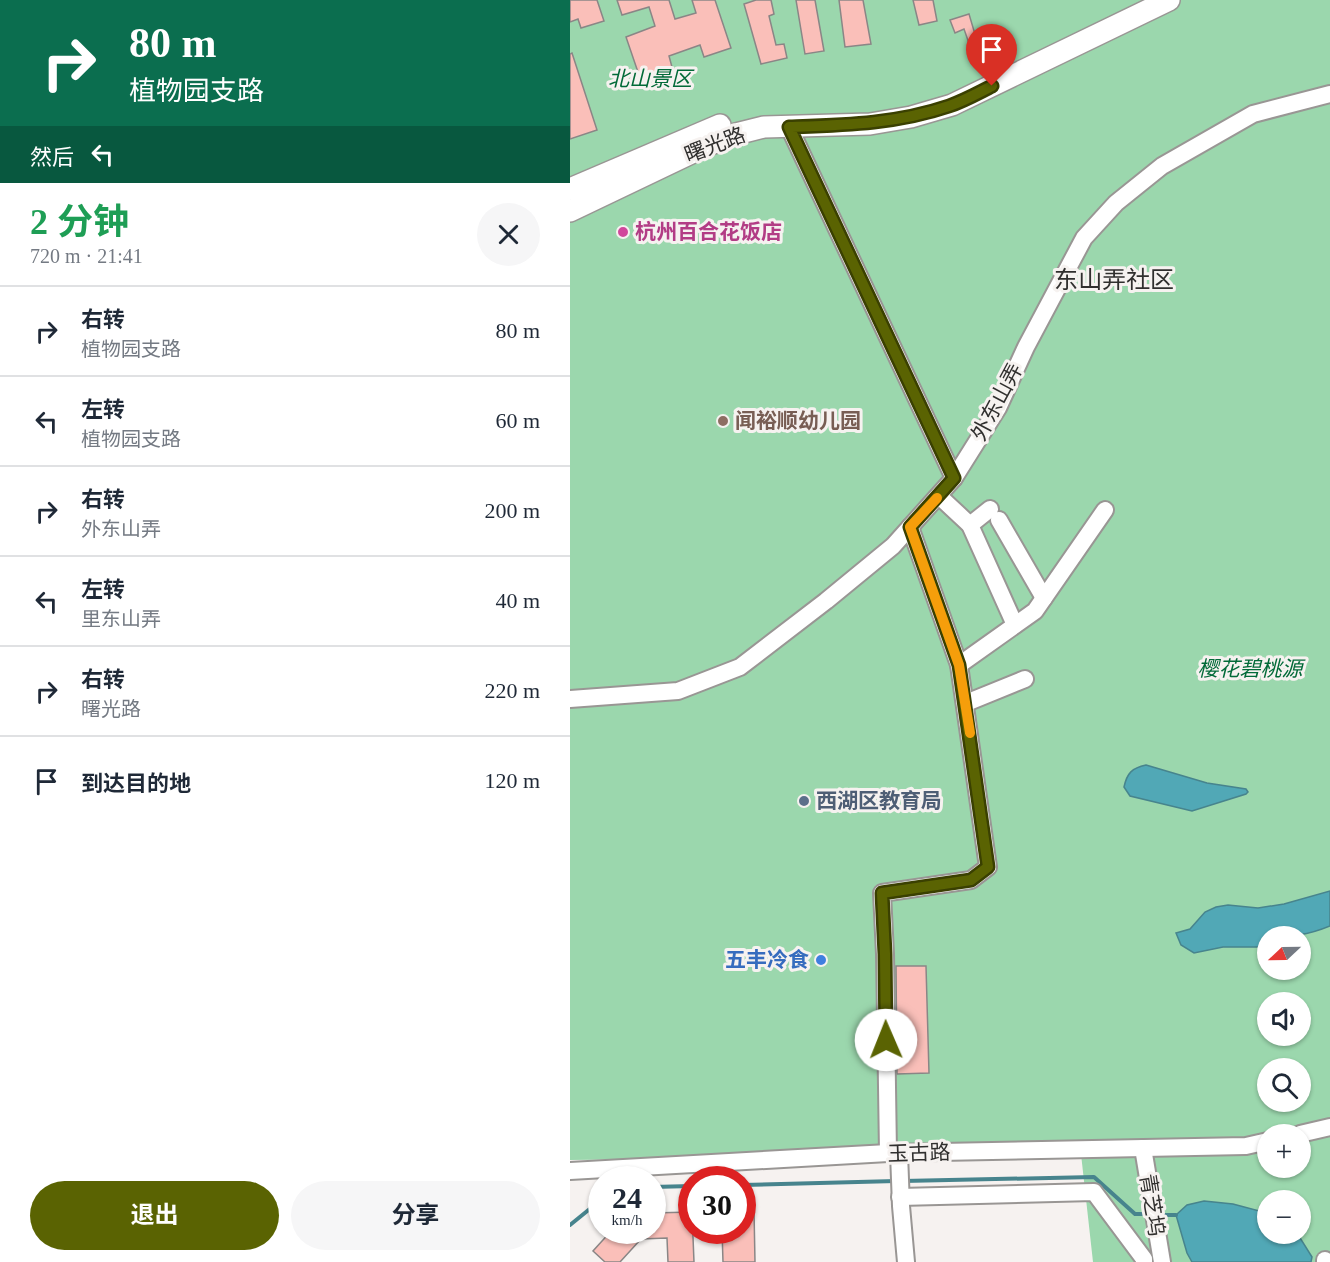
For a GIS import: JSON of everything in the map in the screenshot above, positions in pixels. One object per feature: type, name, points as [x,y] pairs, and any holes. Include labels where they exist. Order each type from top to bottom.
[{"type":"main road","name":"曙光路","points":[[570,189],[731,121],[761,114],[903,109],[956,92],[1142,0]]},
{"type":"main road","name":"曙光路","points":[[570,211],[708,145],[736,134],[764,127],[870,124],[911,117],[952,105],[1169,0]]},
{"type":"street","name":"外东山弄","points":[[570,699],[678,691],[740,667],[893,546],[954,478],[998,408],[1026,347],[1084,238],[1116,204],[1162,166],[1253,114],[1330,94]]},
{"type":"street","points":[[789,127],[954,478]]},
{"type":"street","points":[[939,496],[970,525],[1016,625]]},
{"type":"street","points":[[959,665],[1035,611],[1105,510]]},
{"type":"street","points":[[970,525],[994,514],[1044,598]]},
{"type":"street","points":[[906,1262],[894,1153],[882,893],[971,880],[988,867],[959,665],[910,527]]},
{"type":"street","points":[[966,704],[1024,679]]},
{"type":"street","points":[[1311,1131],[1330,1127]]},
{"type":"street","name":"玉古路","points":[[570,1171],[894,1153],[1246,1146],[1257,1144]]},
{"type":"street","name":"青芝坞","points":[[1143,1148],[1162,1260]]},
{"type":"street","points":[[901,1202],[1094,1192],[1144,1262]]},
{"type":"green space","points":[[570,0],[1330,0],[1330,1262],[1093,1262],[1081,1154],[570,1160]]},
{"type":"water","points":[[1146,765],[1207,783],[1246,789],[1248,792],[1192,811],[1130,796],[1124,787],[1127,778],[1131,772]]},
{"type":"water","points":[[1330,891],[1330,926],[1311,933],[1311,926],[1257,926],[1257,947],[1223,947],[1194,953],[1181,945],[1176,933],[1190,929],[1205,912],[1216,907],[1228,905],[1258,908],[1284,904]]},
{"type":"water","points":[[1204,1201],[1233,1204],[1257,1210],[1257,1244],[1304,1244],[1312,1257],[1311,1262],[1192,1262],[1187,1253],[1176,1215],[1187,1205]]},
{"type":"building","points":[[570,0],[597,0],[604,21],[581,28],[578,19],[570,22]]},
{"type":"building","points":[[617,0],[669,0],[675,19],[696,13],[692,0],[715,0],[731,48],[704,57],[700,45],[669,56],[672,67],[640,78],[626,37],[655,26],[649,7],[622,15]]},
{"type":"building","points":[[756,0],[771,0],[774,14],[769,16],[776,45],[784,44],[787,58],[761,64],[744,4]]},
{"type":"building","points":[[796,0],[815,0],[824,51],[805,54]]},
{"type":"building","points":[[839,0],[863,0],[871,44],[845,47]]},
{"type":"building","points":[[913,0],[933,0],[937,21],[919,25]]},
{"type":"building","points":[[969,14],[979,39],[977,40],[979,49],[972,52],[964,29],[955,33],[950,20]]},
{"type":"building","points":[[572,53],[597,130],[570,139],[570,54]]},
{"type":"building","points":[[896,966],[926,966],[929,1073],[897,1074]]},
{"type":"building","points":[[678,1212],[678,1244],[693,1244],[694,1262],[668,1262],[666,1213]]},
{"type":"building","points":[[599,1244],[636,1244],[620,1262],[605,1262],[593,1251]]},
{"type":"building","points":[[722,1244],[755,1244],[755,1262],[723,1262]]},
{"type":"waterway","points":[[903,1181],[1094,1177],[1135,1214],[1149,1214]]},
{"type":"waterway","points":[[756,1185],[896,1181]]},
{"type":"waterway","points":[[666,1187],[678,1186]]},
{"type":"waterway","points":[[570,1225],[588,1210]]},
{"type":"waterway","points":[[1159,1215],[1176,1215]]},
{"type":"slow traffic","points":[[937,498],[910,527],[959,665],[970,733]]},
{"type":"place","name":"杭州百合花饭店","points":[[623,232]]},
{"type":"place","name":"闻裕顺幼儿园","points":[[723,421]]},
{"type":"place","name":"西湖区教育局","points":[[804,801]]},
{"type":"place","name":"五丰冷食","points":[[821,960]]},
{"type":"district","name":"东山弄社区","points":[[1114,280]]},
{"type":"route","points":[[886,1040],[882,893],[971,880],[988,867],[959,665],[910,527],[954,478],[789,127],[870,124],[911,117],[952,105],[992,86]]},
{"type":"park label","name":"北山景区","points":[[650,79]]},
{"type":"park label","name":"樱花碧桃源","points":[[1250,669]]}]
